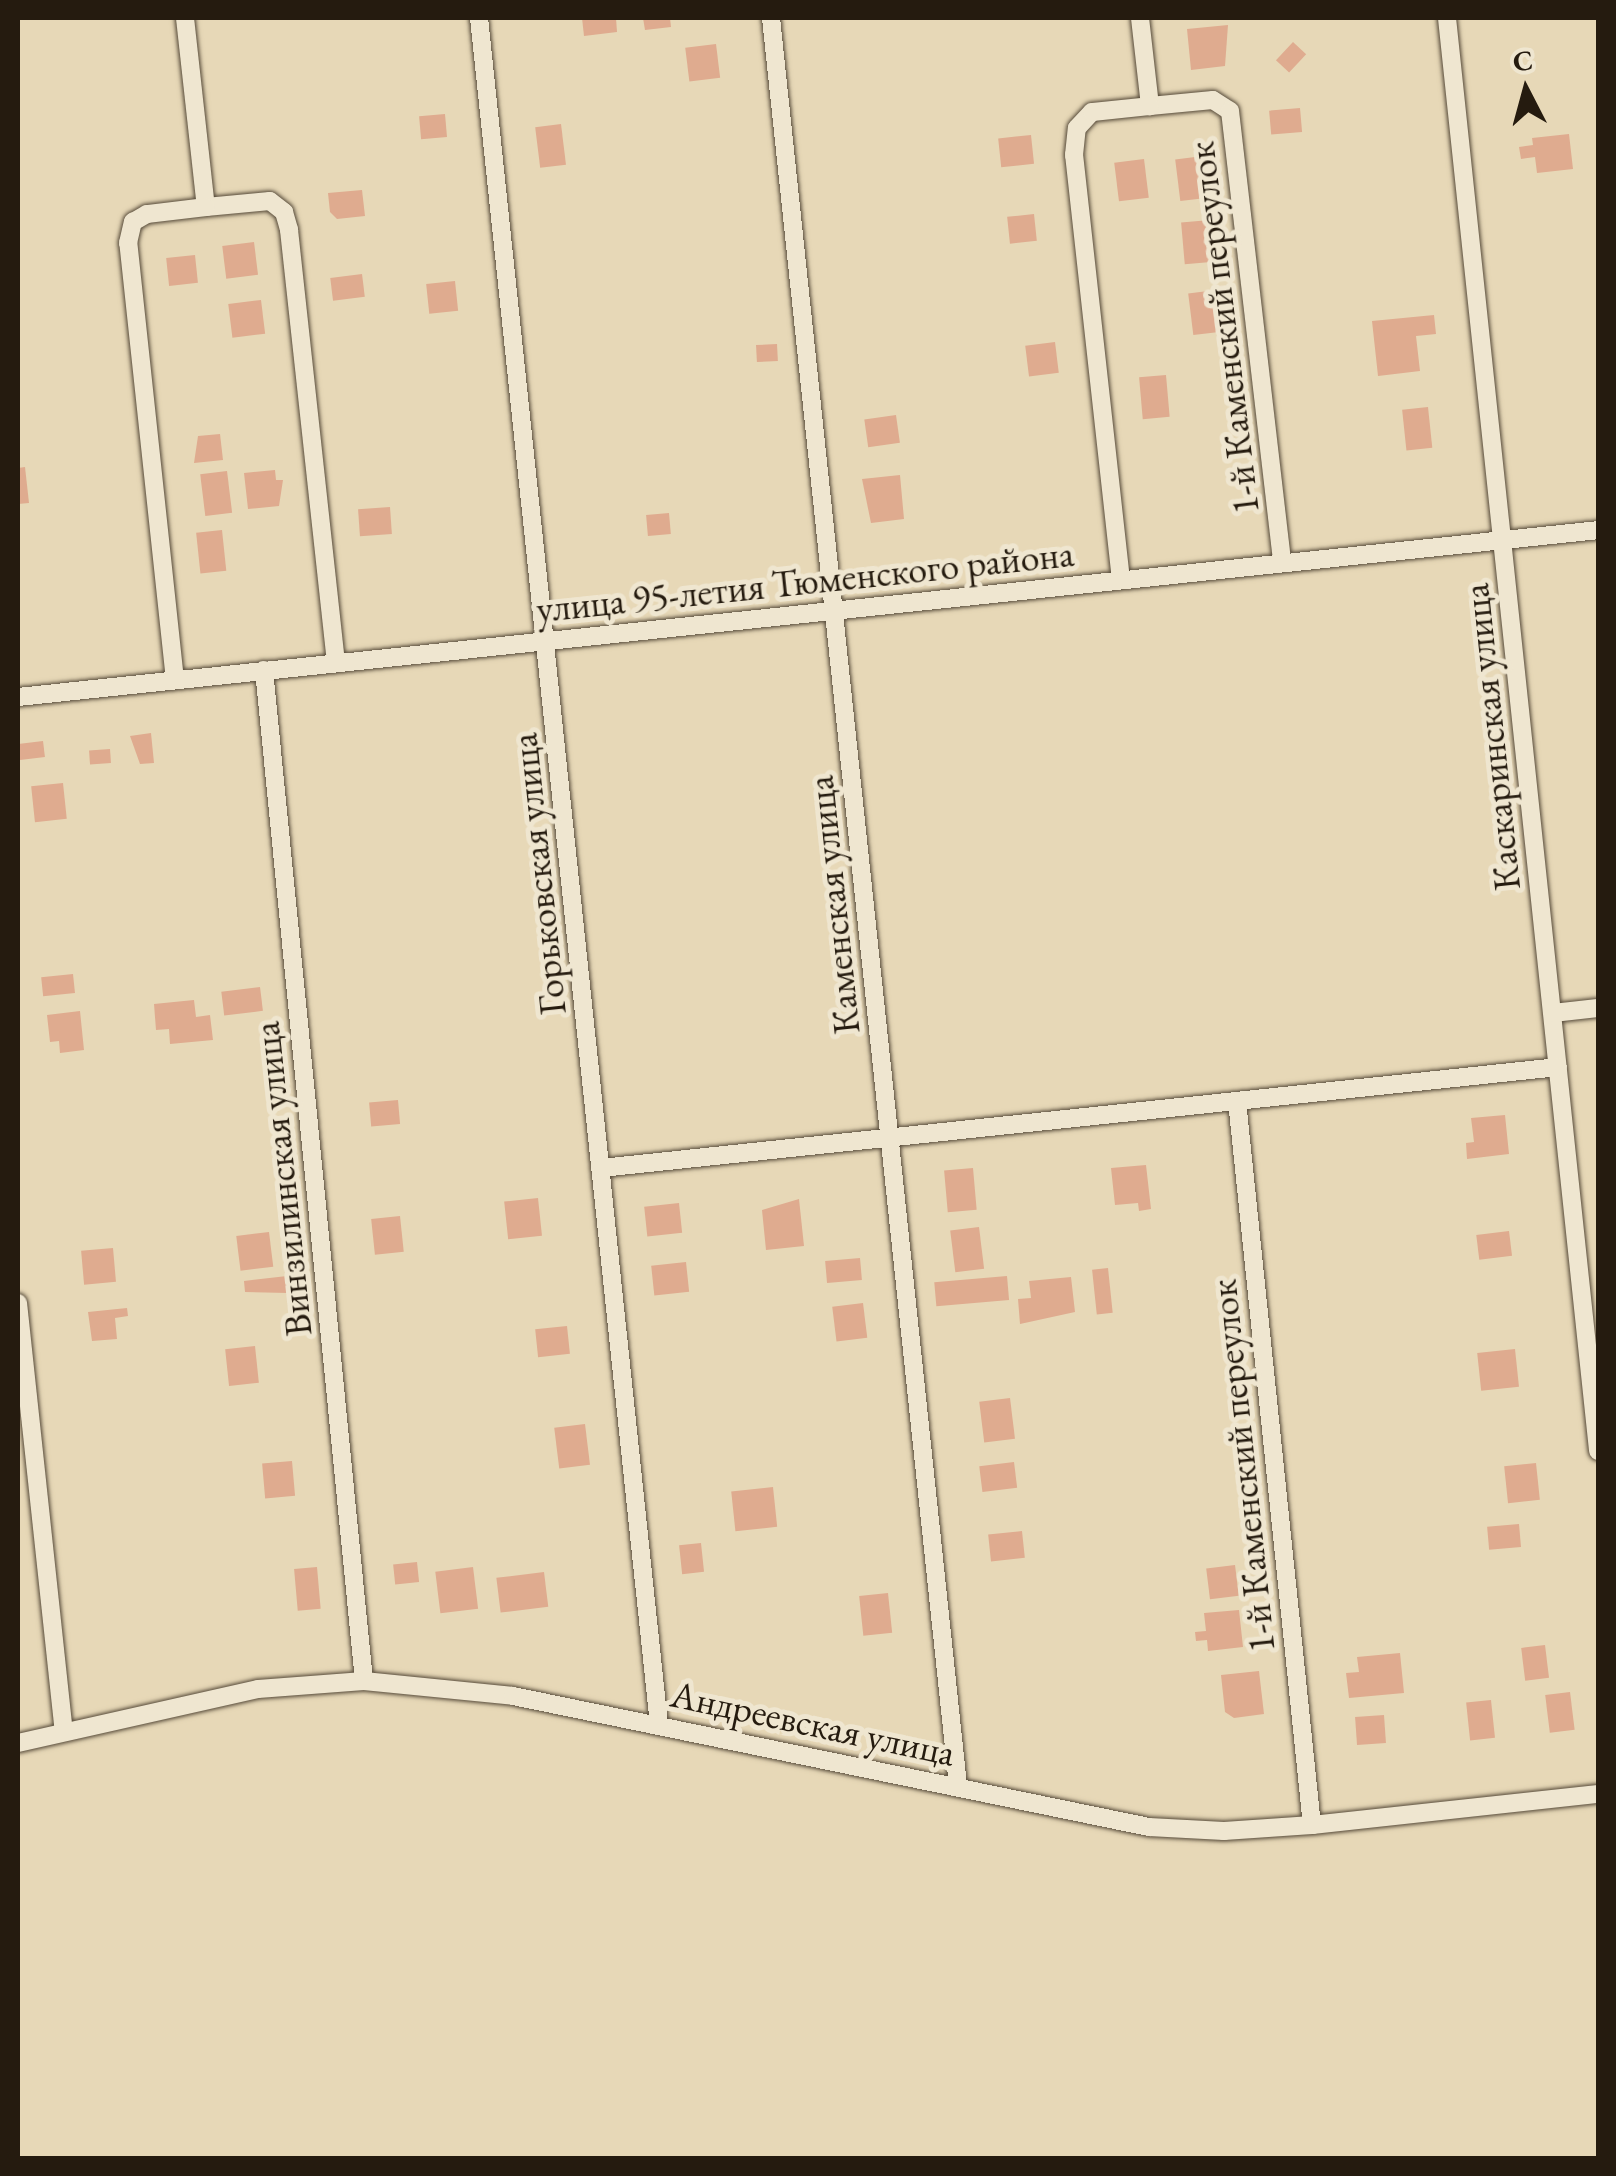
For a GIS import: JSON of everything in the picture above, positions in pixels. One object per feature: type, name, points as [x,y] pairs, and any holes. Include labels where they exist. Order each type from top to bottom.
[{"type":"street","points":[[186,18],[206,207]]},
{"type":"street","name":"Горьковская улица","points":[[479,18],[659,1724]]},
{"type":"street","name":"Каменская улица","points":[[771,18],[958,1786]]},
{"type":"street","name":"1-й Каменский переулок","points":[[1140,18],[1150,106]]},
{"type":"street","name":"Каскаринская улица","points":[[1447,18],[1598,1450]]},
{"type":"street","name":"1-й Каменский переулок","points":[[1121,580],[1074,155],[1077,128],[1092,112],[1214,100],[1230,112],[1282,562]]},
{"type":"street","points":[[175,680],[128,244],[133,222],[147,214],[206,207],[270,201],[284,212],[290,230],[336,662]]},
{"type":"street","name":"улица 95-летия Тюменского района","points":[[18,696],[1598,530]]},
{"type":"street","name":"Винзилинская улица","points":[[264,670],[364,1682]]},
{"type":"street","points":[[1553,1014],[1598,1008]]},
{"type":"street","points":[[601,1168],[1558,1068]]},
{"type":"street","name":"1-й Каменский переулок","points":[[1237,1101],[1312,1825]]},
{"type":"street","points":[[18,1303],[64,1732]]},
{"type":"street","name":"Андреевская улица","points":[[18,1743],[258,1689],[364,1682],[513,1696],[1150,1827],[1312,1825],[1598,1794]]},
{"type":"building","points":[[582,18],[616,18],[617,32],[584,36]]},
{"type":"building","points":[[643,18],[670,18],[671,27],[645,30]]},
{"type":"building","points":[[1228,25],[1225,66],[1191,70],[1187,29]]},
{"type":"building","points":[[1293,42],[1306,54],[1289,73],[1276,60]]},
{"type":"building","points":[[716,44],[720,78],[689,82],[685,48]]},
{"type":"building","points":[[1300,108],[1302,132],[1271,135],[1269,111]]},
{"type":"building","points":[[445,114],[447,137],[421,139],[419,116]]},
{"type":"building","points":[[561,124],[566,165],[540,168],[535,127]]},
{"type":"building","points":[[1569,134],[1573,169],[1537,173],[1535,157],[1521,159],[1519,147],[1533,145],[1532,138]]},
{"type":"building","points":[[1031,135],[1034,164],[1001,167],[998,138]]},
{"type":"building","points":[[1203,156],[1208,198],[1180,201],[1175,159]]},
{"type":"building","points":[[1144,159],[1149,198],[1119,201],[1114,163]]},
{"type":"building","points":[[362,190],[365,216],[337,219],[330,212],[328,193]]},
{"type":"building","points":[[1034,214],[1037,241],[1010,244],[1007,217]]},
{"type":"building","points":[[1210,220],[1214,262],[1185,264],[1181,223]]},
{"type":"building","points":[[254,242],[258,275],[226,279],[222,246]]},
{"type":"building","points":[[195,255],[198,283],[169,286],[166,258]]},
{"type":"building","points":[[362,274],[365,297],[333,301],[330,278]]},
{"type":"building","points":[[455,281],[458,311],[429,314],[426,284]]},
{"type":"building","points":[[1216,290],[1221,332],[1193,335],[1188,293]]},
{"type":"building","points":[[261,300],[265,334],[232,338],[228,304]]},
{"type":"building","points":[[1434,315],[1436,334],[1416,336],[1420,371],[1378,376],[1372,321]]},
{"type":"building","points":[[1055,342],[1059,373],[1029,376],[1025,346]]},
{"type":"building","points":[[777,344],[778,361],[757,362],[756,345]]},
{"type":"building","points":[[1166,375],[1170,417],[1143,419],[1139,377]]},
{"type":"building","points":[[1428,407],[1432,448],[1406,450],[1402,410]]},
{"type":"building","points":[[896,415],[900,443],[868,447],[864,419]]},
{"type":"building","points":[[220,434],[223,460],[194,463],[198,436]]},
{"type":"building","points":[[25,467],[29,503],[18,504],[18,468]]},
{"type":"building","points":[[275,470],[276,480],[283,480],[279,506],[248,509],[244,473]]},
{"type":"building","points":[[227,471],[232,513],[205,516],[200,474]]},
{"type":"building","points":[[900,475],[904,519],[871,523],[862,479]]},
{"type":"building","points":[[390,507],[392,534],[360,536],[358,509]]},
{"type":"building","points":[[669,513],[671,534],[648,536],[646,515]]},
{"type":"building","points":[[222,530],[226,571],[200,573],[196,533]]},
{"type":"building","points":[[151,733],[154,763],[140,764],[130,736]]},
{"type":"building","points":[[43,741],[45,757],[20,760],[18,744]]},
{"type":"building","points":[[110,749],[111,763],[90,764],[89,750]]},
{"type":"building","points":[[63,783],[67,819],[35,822],[31,786]]},
{"type":"building","points":[[73,974],[75,993],[43,996],[41,977]]},
{"type":"building","points":[[260,987],[263,1011],[224,1016],[221,992]]},
{"type":"building","points":[[194,1000],[196,1017],[210,1015],[213,1040],[170,1044],[169,1029],[156,1030],[154,1004]]},
{"type":"building","points":[[80,1011],[84,1050],[60,1053],[59,1041],[50,1042],[47,1015]]},
{"type":"building","points":[[398,1100],[400,1124],[371,1126],[369,1103]]},
{"type":"building","points":[[1505,1115],[1509,1154],[1467,1159],[1466,1143],[1474,1142],[1471,1118]]},
{"type":"building","points":[[1146,1165],[1151,1209],[1139,1211],[1138,1203],[1115,1205],[1111,1168]]},
{"type":"building","points":[[973,1168],[977,1210],[948,1212],[944,1171]]},
{"type":"building","points":[[538,1198],[542,1236],[508,1239],[504,1202]]},
{"type":"building","points":[[799,1199],[804,1246],[766,1250],[762,1210]]},
{"type":"building","points":[[679,1203],[682,1233],[647,1236],[644,1207]]},
{"type":"building","points":[[400,1216],[404,1252],[375,1255],[371,1219]]},
{"type":"building","points":[[979,1227],[984,1269],[955,1272],[950,1231]]},
{"type":"building","points":[[1509,1231],[1512,1256],[1479,1260],[1476,1235]]},
{"type":"building","points":[[269,1232],[273,1267],[241,1271],[236,1236]]},
{"type":"building","points":[[113,1248],[116,1282],[84,1285],[81,1251]]},
{"type":"building","points":[[860,1258],[862,1280],[827,1283],[825,1261]]},
{"type":"building","points":[[686,1262],[689,1292],[654,1295],[651,1266]]},
{"type":"building","points":[[1108,1268],[1113,1313],[1097,1314],[1092,1270]]},
{"type":"building","points":[[287,1276],[288,1293],[245,1292],[244,1281]]},
{"type":"building","points":[[1007,1276],[1009,1300],[936,1306],[934,1282]]},
{"type":"building","points":[[1071,1277],[1075,1312],[1020,1324],[1018,1299],[1031,1298],[1029,1281]]},
{"type":"building","points":[[863,1303],[867,1338],[836,1342],[832,1307]]},
{"type":"building","points":[[127,1308],[128,1316],[115,1318],[117,1339],[92,1341],[88,1312]]},
{"type":"building","points":[[567,1326],[570,1354],[538,1357],[535,1329]]},
{"type":"building","points":[[255,1346],[259,1383],[229,1386],[225,1349]]},
{"type":"building","points":[[1515,1349],[1519,1387],[1481,1391],[1477,1353]]},
{"type":"building","points":[[1010,1398],[1015,1439],[984,1442],[979,1402]]},
{"type":"building","points":[[585,1424],[590,1465],[559,1468],[554,1428]]},
{"type":"building","points":[[292,1461],[295,1496],[265,1498],[262,1464]]},
{"type":"building","points":[[1014,1462],[1017,1488],[982,1492],[979,1466]]},
{"type":"building","points":[[1536,1463],[1540,1500],[1508,1503],[1504,1466]]},
{"type":"building","points":[[773,1487],[777,1527],[735,1531],[731,1491]]},
{"type":"building","points":[[1519,1524],[1521,1547],[1489,1550],[1487,1527]]},
{"type":"building","points":[[1022,1531],[1025,1558],[991,1561],[988,1535]]},
{"type":"building","points":[[701,1543],[704,1572],[682,1574],[679,1545]]},
{"type":"building","points":[[417,1562],[419,1582],[395,1584],[393,1565]]},
{"type":"building","points":[[1235,1565],[1239,1596],[1210,1599],[1206,1569]]},
{"type":"building","points":[[317,1567],[321,1609],[298,1611],[294,1569]]},
{"type":"building","points":[[473,1567],[478,1609],[440,1613],[435,1572]]},
{"type":"building","points":[[544,1572],[548,1607],[501,1613],[496,1578]]},
{"type":"building","points":[[888,1593],[892,1633],[863,1636],[859,1596]]},
{"type":"building","points":[[1239,1610],[1243,1647],[1208,1651],[1207,1640],[1196,1641],[1195,1632],[1206,1631],[1204,1613]]},
{"type":"building","points":[[1545,1645],[1549,1678],[1525,1681],[1521,1648]]},
{"type":"building","points":[[1400,1653],[1404,1693],[1349,1698],[1346,1673],[1359,1672],[1357,1657]]},
{"type":"building","points":[[1259,1671],[1264,1714],[1234,1718],[1225,1712],[1221,1675]]},
{"type":"building","points":[[1570,1692],[1575,1730],[1550,1733],[1545,1695]]},
{"type":"building","points":[[1491,1700],[1495,1738],[1470,1740],[1466,1703]]},
{"type":"building","points":[[1384,1715],[1386,1743],[1357,1745],[1355,1717]]}]
